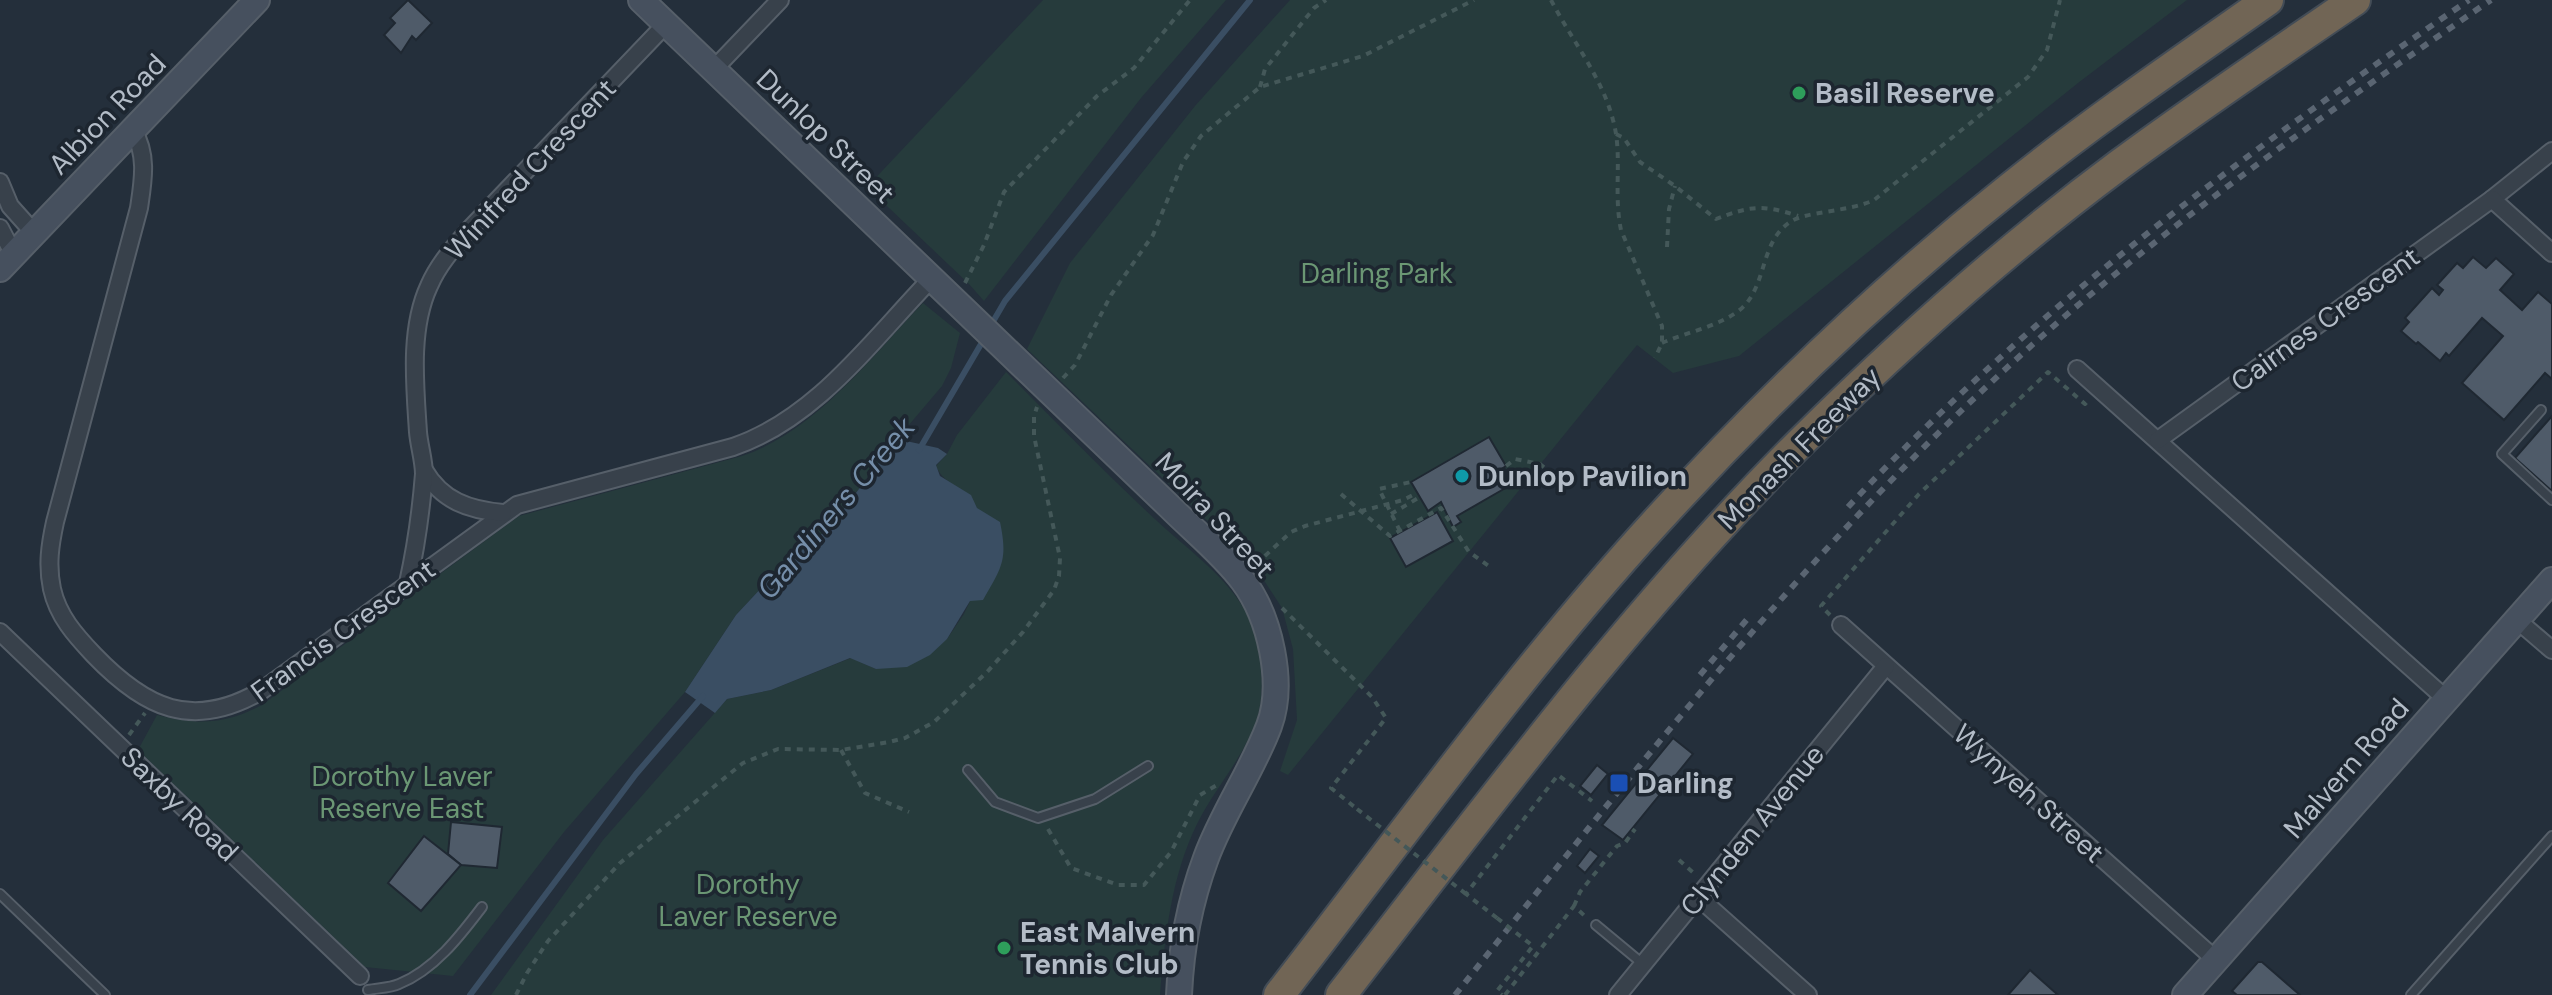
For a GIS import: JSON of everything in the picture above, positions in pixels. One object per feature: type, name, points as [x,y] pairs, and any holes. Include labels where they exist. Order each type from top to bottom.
[{"type":"highway","name":"Monash Freeway","points":[[1279,995],[1582,608],[1653,526],[1767,406],[1904,277],[2010,188],[2096,121],[2268,0]]},
{"type":"highway","name":"Monash Freeway","points":[[1341,995],[1621,638],[1698,550],[1819,425],[1940,312],[2082,194],[2218,94],[2355,0]]},
{"type":"main road","name":"Albion Road","points":[[7,262],[257,0]]},
{"type":"main road","name":"Dunlop Street","points":[[641,0],[969,316]]},
{"type":"main road","name":"Moira Street","points":[[969,316],[1170,507],[1242,580],[1261,610],[1273,650],[1274,686],[1270,723],[1215,836],[1191,912],[1181,963],[1179,995]]},
{"type":"main road","name":"Malvern Road","points":[[2185,995],[2552,580]]},
{"type":"street","points":[[714,69],[780,0]]},
{"type":"street","name":"Winifred Crescent","points":[[408,583],[416,550],[424,470],[418,430],[416,342],[429,284],[451,250],[468,231],[666,24]]},
{"type":"street","name":"Francis Crescent","points":[[133,130],[142,148],[144,161],[139,208],[48,560],[52,589],[63,618],[97,658],[139,695],[168,706],[203,712],[218,711],[244,702],[273,684],[503,513],[532,500],[733,447],[768,433],[816,398],[931,279]]},
{"type":"street","name":"Cairnes Crescent","points":[[2158,440],[2492,199],[2552,151]]},
{"type":"street","points":[[2,190],[10,206],[35,234]]},
{"type":"street","points":[[2492,199],[2552,253]]},
{"type":"street","points":[[0,228],[7,262]]},
{"type":"street","points":[[2077,369],[2446,699]]},
{"type":"street","points":[[424,470],[432,485],[455,502],[503,513]]},
{"type":"street","points":[[2517,620],[2552,650]]},
{"type":"street","name":"Wynyeh Street","points":[[1841,625],[2216,960]]},
{"type":"street","name":"Saxby Road","points":[[0,632],[365,987]]},
{"type":"street","name":"Clynden Avenue","points":[[1618,995],[1886,666]]},
{"type":"street","points":[[1698,897],[1801,993]]},
{"type":"lane","points":[[2541,410],[2502,454],[2552,500]]},
{"type":"lane","points":[[968,770],[995,802],[1041,817],[1095,799],[1148,766]]},
{"type":"lane","points":[[2411,995],[2552,836]]},
{"type":"lane","points":[[0,894],[105,995]]},
{"type":"lane","points":[[365,987],[398,985],[431,965],[461,935],[482,907]]},
{"type":"lane","points":[[1596,925],[1644,964]]},
{"type":"path","points":[[965,283],[984,245],[1004,192],[1097,96],[1134,68],[1190,0]]},
{"type":"path","points":[[1260,87],[1265,69],[1314,8],[1326,0]]},
{"type":"path","points":[[1064,377],[1075,365],[1111,295],[1153,235],[1191,147],[1242,100],[1260,87],[1363,56],[1474,0]]},
{"type":"path","points":[[1551,0],[1602,91],[1616,134],[1616,202],[1621,230],[1658,314],[1662,343],[1655,358]]},
{"type":"path","points":[[1662,343],[1720,321],[1744,307],[1774,238],[1791,221],[1845,210],[1874,200],[2028,77],[2047,50],[2060,0]]},
{"type":"path","points":[[1616,134],[1624,138],[1640,162],[1716,219],[1750,207],[1771,207],[1800,217]]},
{"type":"path","points":[[1667,247],[1669,209],[1675,186]]},
{"type":"path","points":[[1841,625],[1821,606],[1919,494],[2048,372],[2085,404],[2100,390]]},
{"type":"path","points":[[516,995],[548,941],[620,863],[731,771],[754,756],[778,749],[841,750],[905,738],[934,722],[1002,657],[1054,590],[1059,576],[1060,558],[1034,427],[1034,416],[1041,402]]},
{"type":"path","points":[[1506,466],[1515,459],[1540,464],[1559,480]]},
{"type":"path","points":[[1400,531],[1379,489],[1411,482]]},
{"type":"path","points":[[1341,494],[1390,536],[1441,508],[1469,552],[1490,567]]},
{"type":"path","points":[[1254,566],[1291,532],[1419,495],[1391,514]]},
{"type":"path","points":[[1282,608],[1372,697],[1386,718],[1331,788],[1533,946],[1497,991],[1503,995],[1574,906],[1580,892],[1635,829]]},
{"type":"path","points":[[841,750],[865,793],[909,812]]},
{"type":"path","points":[[1466,894],[1558,775],[1592,801]]},
{"type":"path","points":[[1041,817],[1071,868],[1118,885],[1144,885],[1171,852],[1200,795],[1226,780]]},
{"type":"path","points":[[1574,906],[1596,925]]},
{"type":"green space","points":[[1043,0],[1226,0],[1141,98],[984,301],[867,187]]},
{"type":"green space","name":"Darling Park","points":[[1290,0],[2187,0],[2078,83],[1739,356],[1673,373],[1637,345],[1288,775],[1280,771],[1297,720],[1293,649],[1282,608],[1254,565],[1027,349],[1070,263],[1195,106]]},
{"type":"green space","name":"Dorothy Laver Reserve East","points":[[923,303],[960,333],[951,368],[942,386],[830,527],[778,570],[736,615],[685,692],[564,832],[453,976],[365,967],[138,750],[157,715],[198,722],[223,720],[262,705],[519,516],[742,456],[769,445],[818,411],[840,391]]},
{"type":"green space","name":"Dorothy Laver Reserve","points":[[1006,372],[1118,484],[1224,583],[1243,607],[1258,646],[1262,692],[1257,719],[1245,746],[1204,811],[1188,844],[1175,886],[1160,995],[491,995],[603,840],[727,699],[771,690],[851,658],[876,669],[947,639],[970,601],[977,508],[967,495],[944,478],[936,466]]},
{"type":"water","points":[[897,439],[938,448],[947,454],[936,465],[940,476],[971,495],[977,508],[1000,522],[1002,563],[983,600],[970,601],[947,639],[930,655],[907,667],[876,669],[850,658],[771,690],[727,699],[715,713],[685,692],[736,615],[778,570],[830,527]]},
{"type":"building","points":[[408,0],[432,23],[416,40],[412,36],[401,53],[384,35],[395,23],[390,18]]},
{"type":"building","points":[[2473,257],[2486,268],[2496,258],[2514,274],[2500,290],[2522,310],[2538,292],[2552,304],[2552,379],[2545,373],[2504,420],[2462,383],[2503,336],[2482,318],[2449,356],[2446,353],[2440,361],[2401,331],[2409,322],[2405,318],[2432,288],[2439,295],[2443,290],[2437,285],[2457,263],[2463,268]]},
{"type":"building","points":[[2552,416],[2552,491],[2515,458]]},
{"type":"building","name":"Dunlop Pavilion","points":[[1489,437],[1506,466],[1500,470],[1509,486],[1457,516],[1461,522],[1453,527],[1441,502],[1428,511],[1411,482]]},
{"type":"building","points":[[1437,512],[1453,541],[1406,567],[1390,538]]},
{"type":"building","points":[[1673,738],[1693,754],[1623,840],[1602,825]]},
{"type":"building","points":[[1597,765],[1608,774],[1591,795],[1580,786]]},
{"type":"building","points":[[451,822],[502,827],[497,868],[461,865],[448,854]]},
{"type":"building","points":[[424,836],[461,865],[421,911],[388,883]]},
{"type":"building","points":[[1590,849],[1599,856],[1585,873],[1577,866]]},
{"type":"building","points":[[2258,962],[2262,962],[2300,995],[2237,995],[2232,991]]},
{"type":"building","points":[[2030,970],[2058,995],[2008,995]]},
{"type":"waterway","name":"Gardiners Creek","points":[[991,325],[1005,301],[1250,0]]},
{"type":"waterway","name":"Gardiners Creek","points":[[919,450],[984,339]]},
{"type":"waterway","name":"Gardiners Creek","points":[[470,995],[636,774],[703,696]]},
{"type":"railway","points":[[1848,507],[1992,365],[2144,236],[2304,116],[2469,0]]},
{"type":"railway","points":[[1455,995],[1721,668],[1861,512],[1935,436],[2068,314],[2185,219],[2305,129],[2491,0]]},
{"type":"railway","points":[[1700,675],[1749,617]]},
{"type":"place","name":"Basil Reserve","points":[[1799,93]]},
{"type":"place","name":"Dunlop Pavilion","points":[[1462,476]]},
{"type":"place","name":"Darling","points":[[1619,783]]},
{"type":"place","name":"East Malvern Tennis Club","points":[[1004,948]]}]
